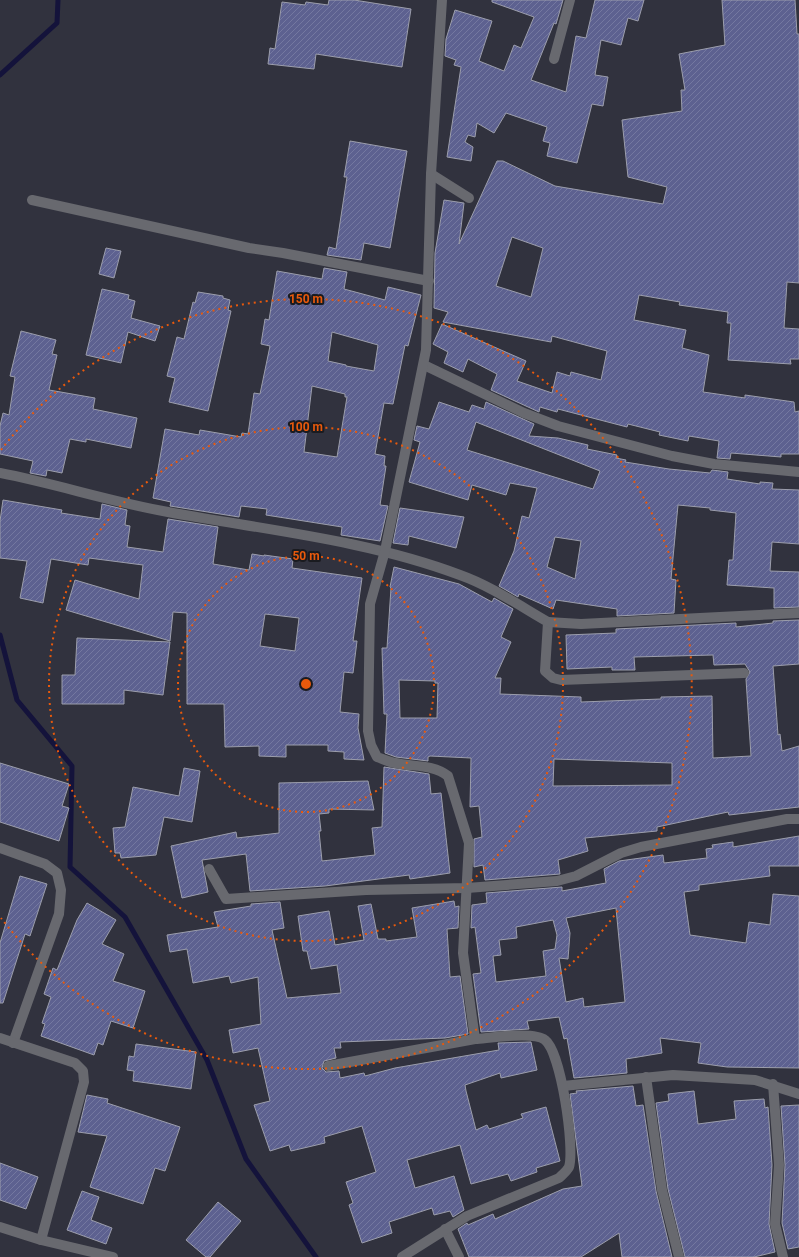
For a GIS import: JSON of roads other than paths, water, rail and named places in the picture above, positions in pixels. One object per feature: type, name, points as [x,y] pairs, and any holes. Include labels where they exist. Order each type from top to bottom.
[{"type":"street","points":[[442,0],[431,174],[426,350],[385,550],[370,604],[368,731],[371,745],[377,757],[388,761],[428,767],[441,771],[448,776],[469,844],[463,953],[475,1039]]},
{"type":"street","points":[[554,59],[570,0]]},
{"type":"street","points":[[431,174],[469,198]]},
{"type":"street","points":[[32,200],[249,248],[283,253],[429,281]]},
{"type":"street","points":[[424,365],[524,413],[558,426],[672,456],[714,464],[799,472]]},
{"type":"street","points":[[0,473],[40,480],[135,506],[385,550],[461,575],[489,588],[548,622],[581,624],[799,613]]},
{"type":"street","points":[[548,622],[545,671],[553,678],[561,680],[744,673]]},
{"type":"street","points":[[209,869],[226,899],[366,890],[467,888],[557,881],[576,876],[621,854],[641,847],[787,819],[799,819]]},
{"type":"street","points":[[0,848],[45,864],[57,873],[61,890],[59,914],[13,1043]]},
{"type":"street","points":[[328,1066],[475,1039],[533,1036],[544,1039],[551,1046],[563,1086],[571,1154],[568,1168],[559,1178],[467,1216],[402,1257]]},
{"type":"street","points":[[0,1038],[75,1063],[83,1071],[84,1082],[41,1240]]},
{"type":"street","points":[[563,1086],[646,1076],[674,1075],[747,1079],[773,1084],[799,1094]]},
{"type":"street","points":[[646,1076],[662,1190],[679,1257]]},
{"type":"street","points":[[773,1084],[779,1165],[775,1224],[783,1257]]},
{"type":"street","points":[[0,1228],[41,1240],[113,1257]]},
{"type":"street","points":[[445,1229],[459,1257]]},
{"type":"waterway","points":[[0,75],[57,23],[58,0]]},
{"type":"waterway","points":[[0,635],[17,700],[72,766],[70,867],[125,917],[207,1060],[246,1159],[316,1257]]}]
